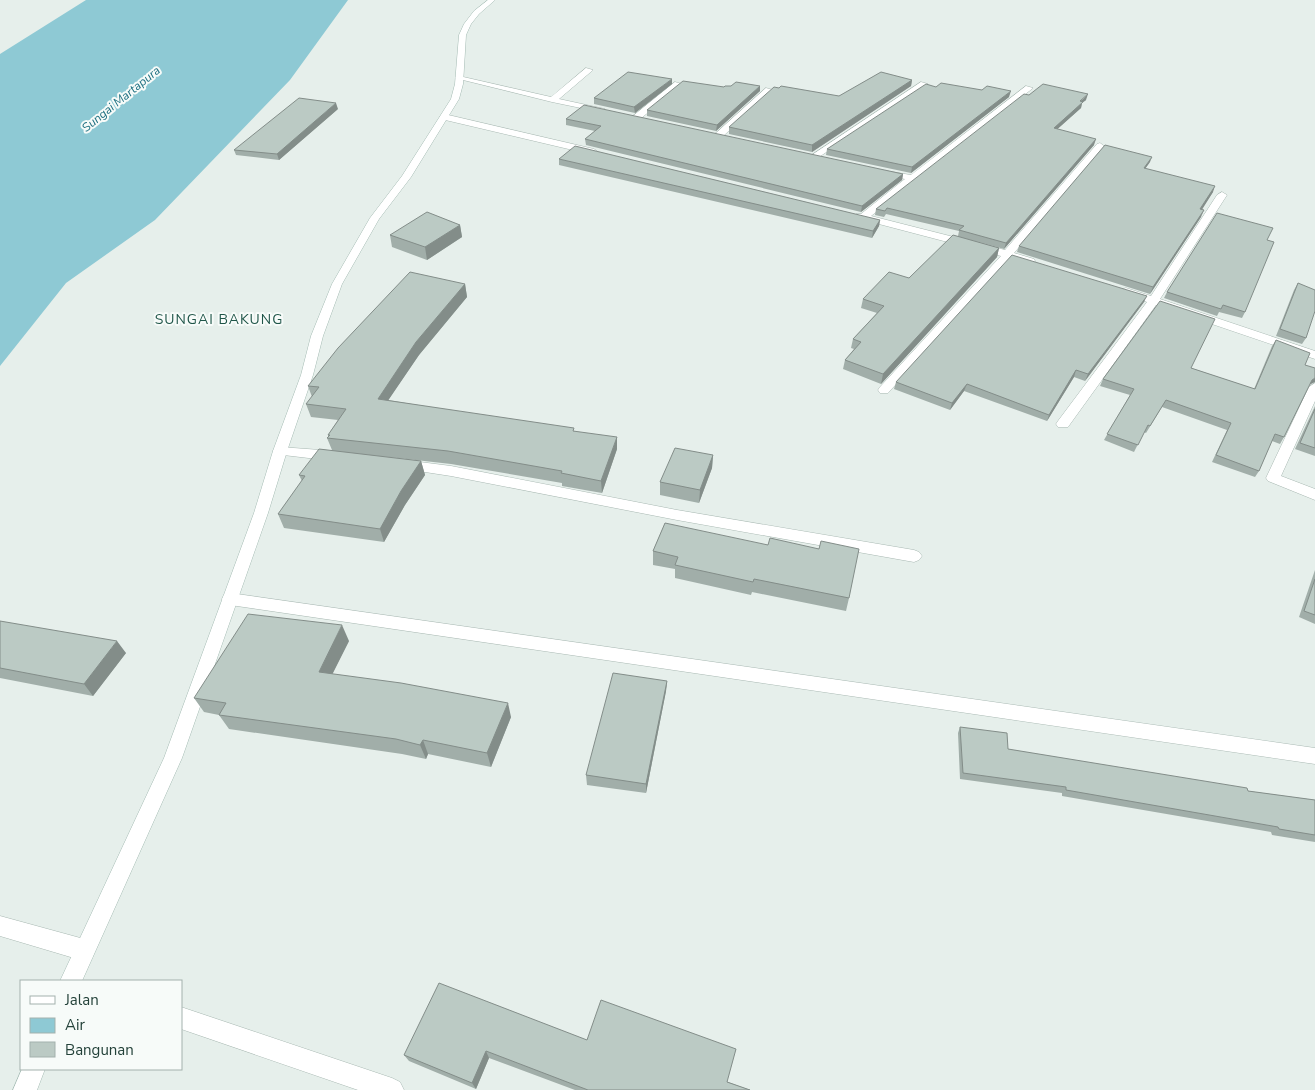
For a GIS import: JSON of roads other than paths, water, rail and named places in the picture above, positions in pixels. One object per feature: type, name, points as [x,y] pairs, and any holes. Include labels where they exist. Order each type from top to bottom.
[{"type":"street","points":[[71,980],[173,758],[261,513],[280,451],[307,375],[317,336],[349,260],[375,218],[406,177],[444,117],[459,89],[460,46],[464,30],[480,10],[492,0]]},
{"type":"street","points":[[552,100],[589,70]]},
{"type":"street","points":[[459,78],[608,112]]},
{"type":"street","points":[[627,116],[641,119],[678,84]]},
{"type":"street","points":[[813,157],[924,84]]},
{"type":"street","points":[[863,217],[1029,88]]},
{"type":"street","points":[[727,138],[713,135],[769,90]]},
{"type":"street","points":[[444,117],[608,155]]},
{"type":"street","points":[[884,390],[1008,254],[1100,146]]},
{"type":"street","points":[[803,155],[831,161]]},
{"type":"street","points":[[876,170],[912,178]]},
{"type":"street","points":[[1063,424],[1154,300],[1222,195]]},
{"type":"street","points":[[844,212],[1008,254],[1044,266]]},
{"type":"street","points":[[1118,288],[1315,355]]},
{"type":"street","points":[[1315,387],[1273,478],[1315,495]]},
{"type":"street","points":[[280,451],[349,458]]},
{"type":"street","points":[[386,462],[450,471],[677,515],[914,556]]},
{"type":"street","points":[[230,599],[1315,756]]},
{"type":"street","points":[[0,926],[84,950]]},
{"type":"street","points":[[182,1018],[392,1090]]},
{"type":"street","points":[[25,1090],[34,1070]]},
{"type":"water","name":"Sungai Martapura","points":[[86,0],[348,0],[290,80],[155,220],[66,283],[0,366],[0,54]]},
{"type":"district","name":"SUNGAI BAKUNG","points":[[219,319]]}]
